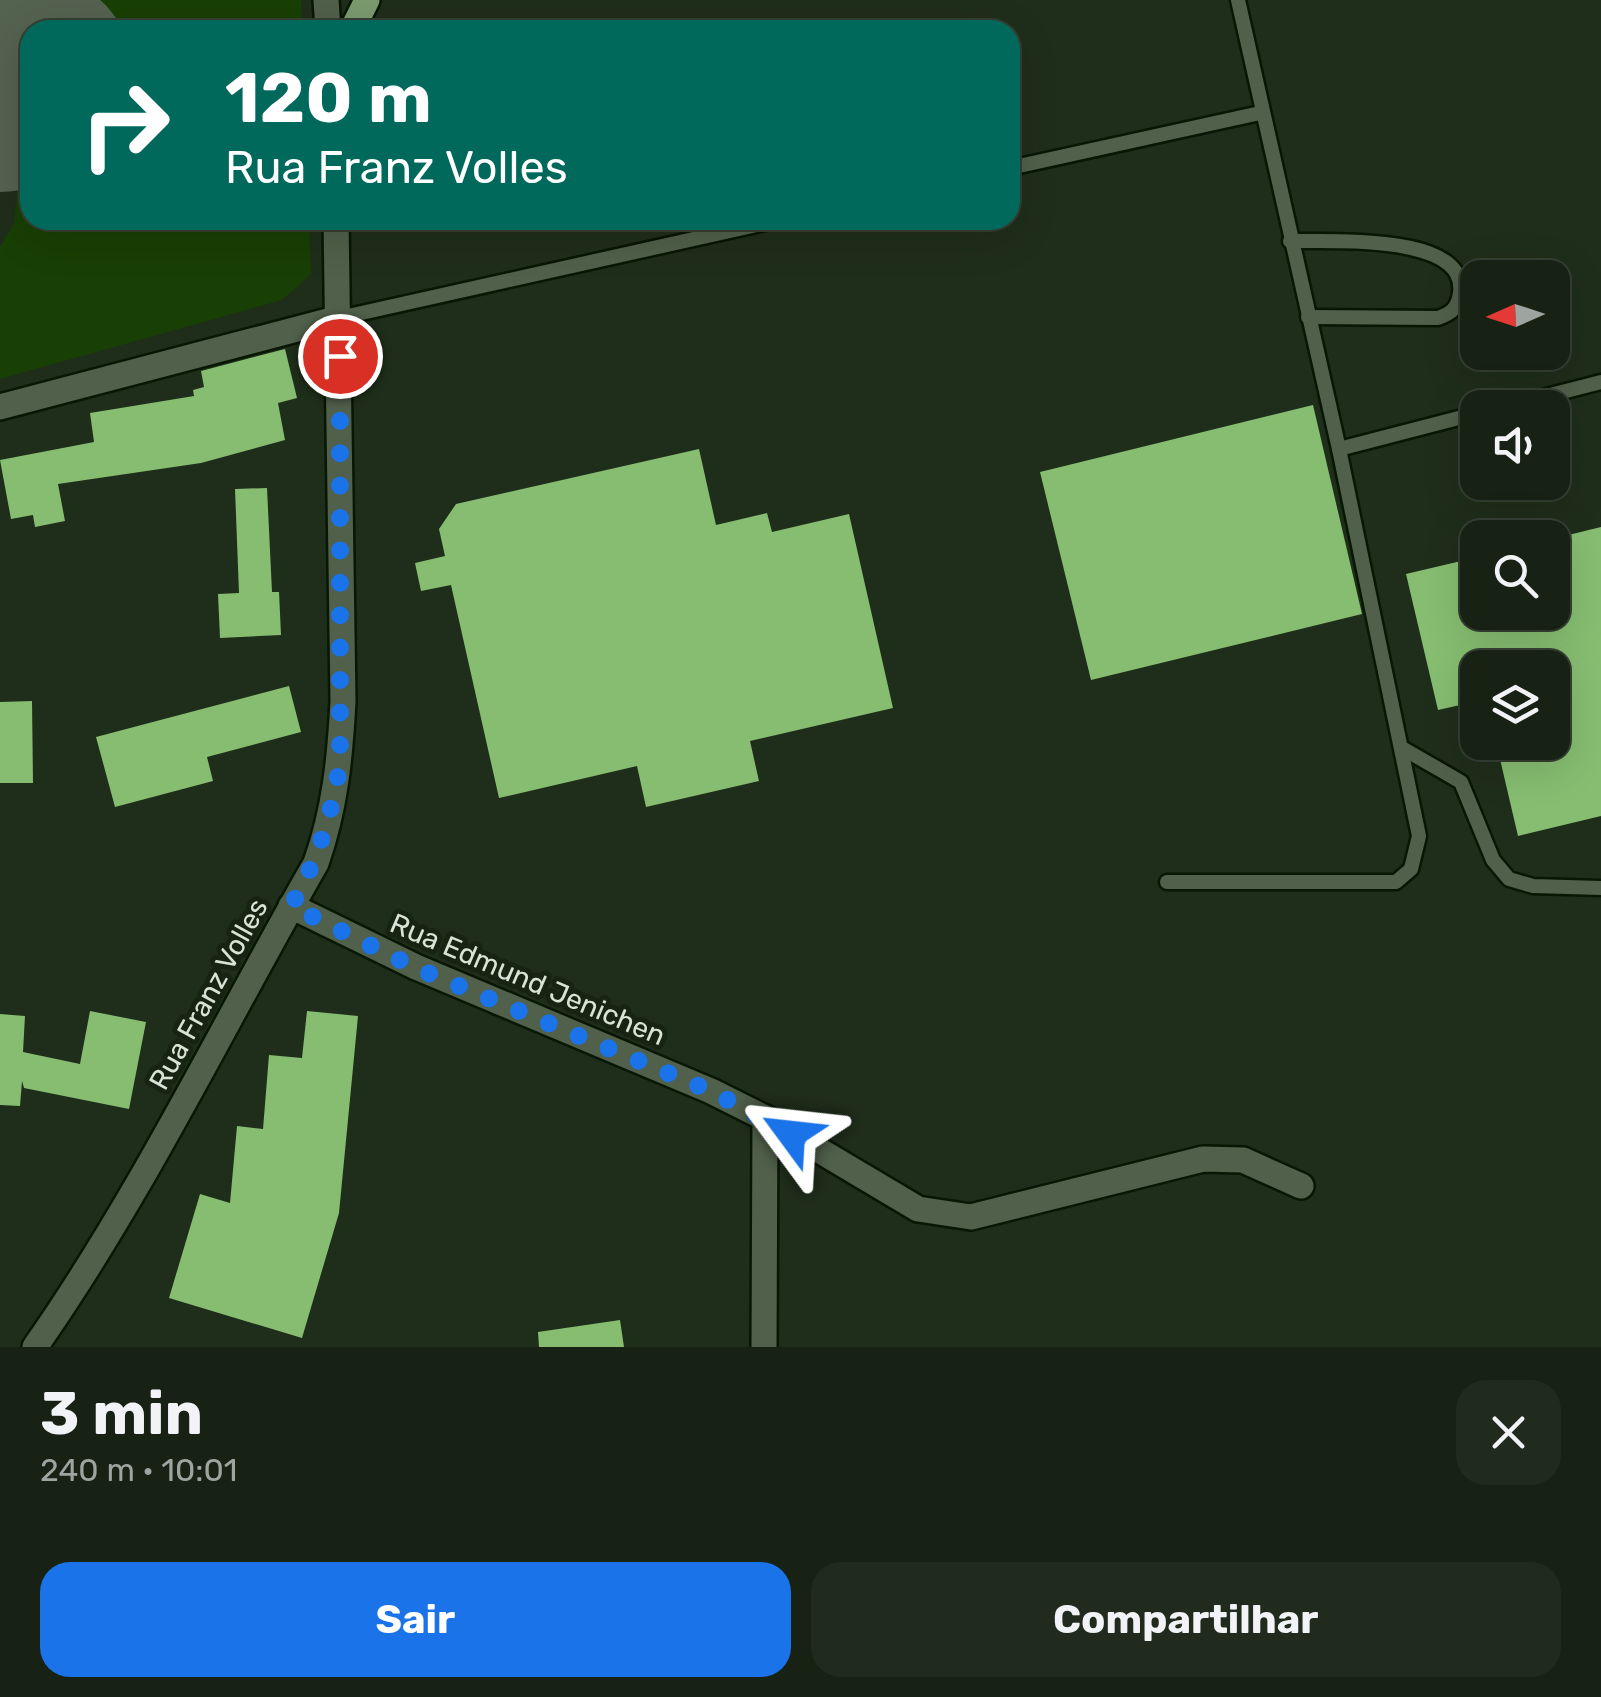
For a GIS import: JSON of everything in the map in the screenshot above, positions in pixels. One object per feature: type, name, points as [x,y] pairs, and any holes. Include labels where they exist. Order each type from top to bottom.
[{"type":"street","name":"Rua Franz Volles","points":[[35,1347],[89,1270],[141,1182],[316,863],[330,823],[340,764],[336,230]]},
{"type":"street","points":[[0,407],[339,318]]},
{"type":"street","name":"Rua Edmund Jenichen","points":[[291,906],[416,968],[664,1070],[765,1118],[918,1209],[971,1217],[1203,1158],[1243,1160],[1301,1186]]},
{"type":"street","points":[[764,1347],[765,1118]]},
{"type":"lane","points":[[1167,882],[1396,882],[1411,870],[1420,836],[1339,449],[1260,113],[1238,0]]},
{"type":"lane","points":[[1020,166],[1260,113]]},
{"type":"lane","points":[[339,318],[734,230]]},
{"type":"lane","points":[[1290,241],[1423,249],[1438,255],[1454,270],[1461,286],[1458,304],[1449,314],[1438,318],[1308,317]]},
{"type":"lane","points":[[1570,390],[1601,382]]},
{"type":"lane","points":[[1339,449],[1460,419]]},
{"type":"lane","points":[[1402,748],[1461,782],[1493,860],[1509,879],[1533,886],[1601,888]]},
{"type":"green space","points":[[77,0],[301,0],[302,20],[82,20]]},
{"type":"green space","points":[[20,170],[20,230],[309,230],[311,274],[282,300],[0,379],[0,247],[14,223]]},
{"type":"building","points":[[285,349],[297,398],[278,403],[285,440],[201,463],[58,484],[65,521],[35,527],[33,515],[11,519],[0,460],[94,442],[90,413],[194,396],[193,390],[204,387],[201,371]]},
{"type":"building","points":[[1313,405],[1362,614],[1091,680],[1040,472]]},
{"type":"building","points":[[699,449],[716,525],[767,513],[772,532],[849,514],[893,708],[750,741],[759,781],[646,807],[637,766],[499,798],[451,585],[421,591],[415,563],[445,556],[439,529],[456,504]]},
{"type":"building","points":[[267,488],[272,592],[279,592],[281,635],[220,638],[218,594],[239,593],[235,489]]},
{"type":"building","points":[[1601,527],[1601,816],[1518,836],[1500,760],[1570,760],[1570,650],[1460,650],[1460,705],[1438,710],[1406,574],[1460,561],[1460,630],[1570,630],[1570,535]]},
{"type":"building","points":[[289,686],[301,732],[207,757],[213,781],[115,807],[96,737]]},
{"type":"building","points":[[32,701],[33,783],[0,783],[0,702]]},
{"type":"building","points":[[90,1011],[146,1022],[129,1109],[24,1088],[22,1081],[20,1106],[0,1105],[0,1014],[25,1016],[23,1052],[80,1064]]},
{"type":"building","points":[[307,1011],[358,1016],[339,1213],[302,1338],[169,1298],[200,1194],[230,1203],[237,1126],[263,1129],[269,1055],[302,1058]]},
{"type":"building","points":[[620,1320],[624,1347],[539,1347],[538,1332]]},
{"type":"taxiway","points":[[0,107],[6,85]]},
{"type":"runway","points":[[0,87],[20,81]]},
{"type":"route","points":[[340,356],[340,764],[330,823],[316,863],[291,906],[416,968],[711,1091],[791,1134]]}]
